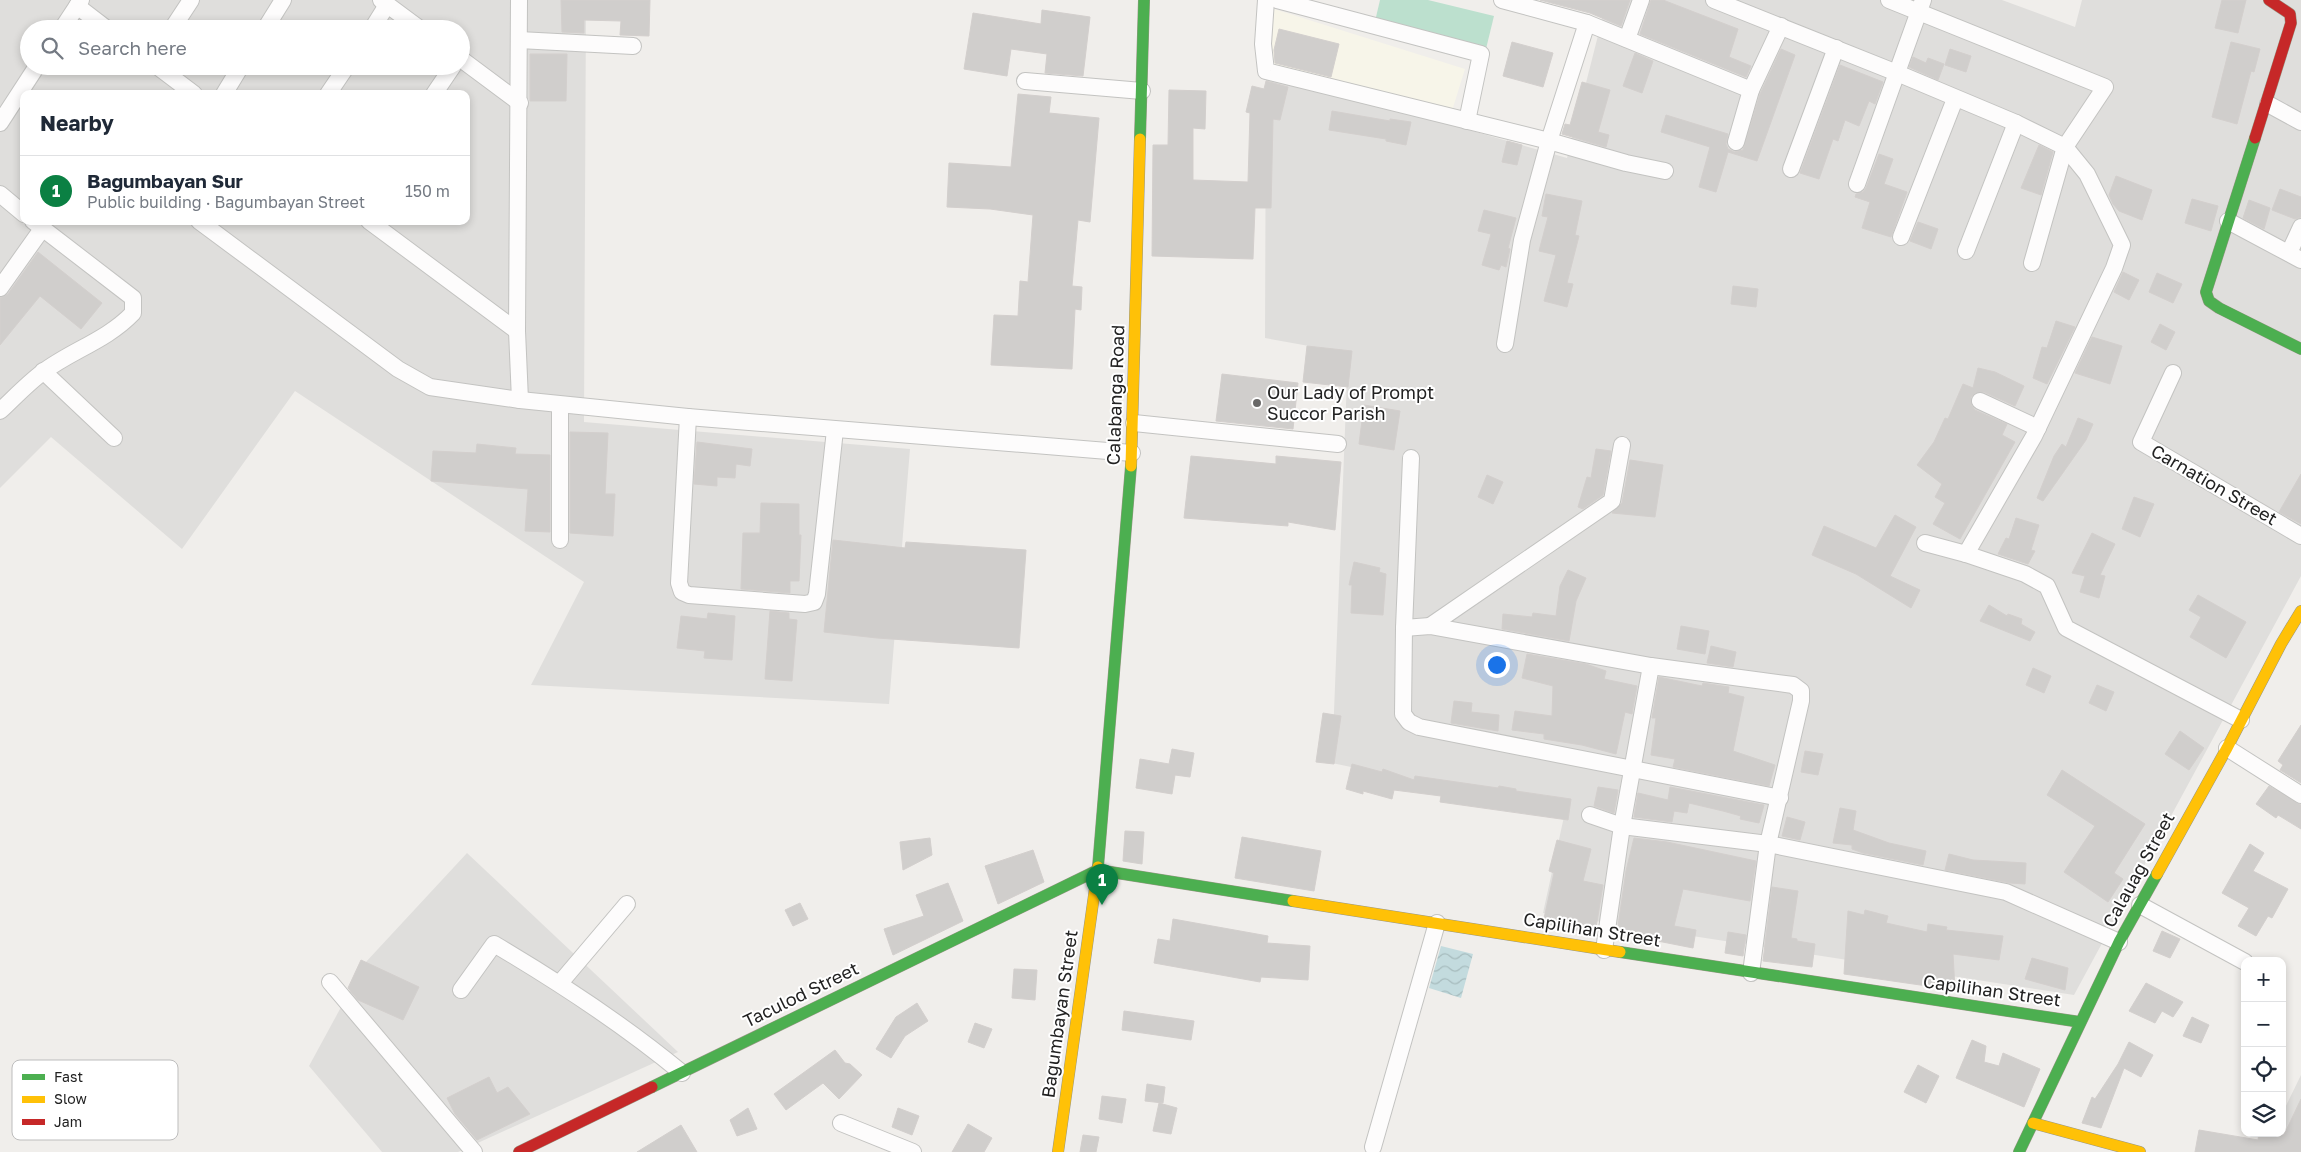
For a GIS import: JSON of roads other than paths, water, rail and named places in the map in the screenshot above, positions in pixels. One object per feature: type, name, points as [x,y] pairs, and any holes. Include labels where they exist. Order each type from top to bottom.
[{"type":"street","points":[[178,20],[191,0]]},
{"type":"street","points":[[271,20],[283,0]]},
{"type":"street","points":[[519,0],[520,103],[517,331],[520,400]]},
{"type":"street","name":"Calabanga Road","points":[[1105,791],[1134,423],[1144,0]]},
{"type":"street","points":[[1266,0],[1263,44],[1266,71],[1549,141],[1626,163],[1665,171]]},
{"type":"street","points":[[1277,0],[1481,54],[1467,121]]},
{"type":"street","points":[[1502,0],[1587,23],[1751,90]]},
{"type":"street","points":[[1627,39],[1640,0]]},
{"type":"street","points":[[1714,0],[1897,73],[1955,99],[2016,123],[2065,147],[2087,174],[2122,245],[2114,268],[2038,428],[1966,554]]},
{"type":"street","points":[[1889,0],[1921,6],[2105,87],[2065,147],[2032,264]]},
{"type":"street","points":[[2269,0],[2296,17],[2291,23],[2268,104],[2206,292],[2209,301],[2301,349]]},
{"type":"street","points":[[376,20],[384,2],[408,20]]},
{"type":"street","points":[[68,20],[79,3],[98,20]]},
{"type":"street","points":[[1857,184],[1921,6]]},
{"type":"street","points":[[1505,344],[1522,240],[1549,141],[1587,23]]},
{"type":"street","points":[[1736,142],[1751,90],[1781,26]]},
{"type":"street","points":[[520,40],[633,46]]},
{"type":"street","points":[[1791,169],[1836,48]]},
{"type":"street","points":[[470,66],[520,103]]},
{"type":"street","points":[[26,90],[33,75]]},
{"type":"street","points":[[169,75],[189,90]]},
{"type":"street","points":[[226,90],[236,75]]},
{"type":"street","points":[[331,90],[341,75]]},
{"type":"street","points":[[437,90],[447,75]]},
{"type":"street","points":[[1025,82],[1142,91]]},
{"type":"street","points":[[0,123],[20,98]]},
{"type":"street","points":[[1901,237],[1955,99]]},
{"type":"street","points":[[2268,104],[2301,122]]},
{"type":"street","points":[[1966,251],[2016,123]]},
{"type":"street","points":[[0,194],[20,211]]},
{"type":"street","points":[[2228,221],[2295,256],[2301,227]]},
{"type":"street","points":[[0,288],[38,225],[133,298],[133,313],[124,323],[92,344],[44,371],[0,411]]},
{"type":"street","points":[[204,225],[398,370],[430,387],[560,405],[835,430],[1132,453]]},
{"type":"street","points":[[374,225],[517,331]]},
{"type":"street","points":[[44,371],[114,438]]},
{"type":"street","name":"Carnation Street","points":[[2173,373],[2141,442],[2301,536]]},
{"type":"street","points":[[1980,401],[2038,428]]},
{"type":"street","points":[[560,405],[560,540]]},
{"type":"street","points":[[688,417],[679,583],[682,592],[689,596],[805,604],[814,602],[817,594],[835,430]]},
{"type":"street","points":[[1134,423],[1338,444]]},
{"type":"street","points":[[1430,626],[1612,501],[1622,444]]},
{"type":"street","points":[[1411,458],[1404,628],[1404,714],[1409,722],[1419,727],[1780,798]]},
{"type":"street","points":[[1925,542],[2025,574],[2047,586],[2066,628],[2241,720]]},
{"type":"street","name":"Calauag Street","points":[[2019,1152],[2119,942],[2227,748],[2281,644],[2301,611]]},
{"type":"street","points":[[1404,628],[1430,626],[1651,666],[1793,685],[1801,691],[1801,701],[1768,844],[1751,973]]},
{"type":"street","points":[[1604,950],[1622,826],[1651,666]]},
{"type":"street","points":[[2227,748],[2301,795]]},
{"type":"street","name":"Bagumbayan Street","points":[[1058,1152],[1098,870],[1105,791]]},
{"type":"street","points":[[1590,815],[1622,826],[1768,844],[2006,892],[2119,942]]},
{"type":"street","name":"Capilihan Street","points":[[1098,870],[1751,973],[2080,1022]]},
{"type":"street","name":"Taculod Street","points":[[518,1152],[1098,870]]},
{"type":"street","points":[[560,983],[627,904]]},
{"type":"street","points":[[2140,905],[2241,960]]},
{"type":"street","points":[[1373,1147],[1437,923]]},
{"type":"street","points":[[462,990],[494,944],[560,983],[639,1038],[682,1073]]},
{"type":"street","points":[[330,982],[474,1152]]},
{"type":"street","points":[[841,1123],[913,1152]]},
{"type":"street","points":[[2033,1123],[2140,1152]]},
{"type":"water","points":[[1441,946],[1473,954],[1461,998],[1429,988]]},
{"type":"place","name":"Our Lady of Prompt Succor Parish","points":[[1257,403]]},
{"type":"place","name":"Bagumbayan Sur","points":[[1102,905]]}]
